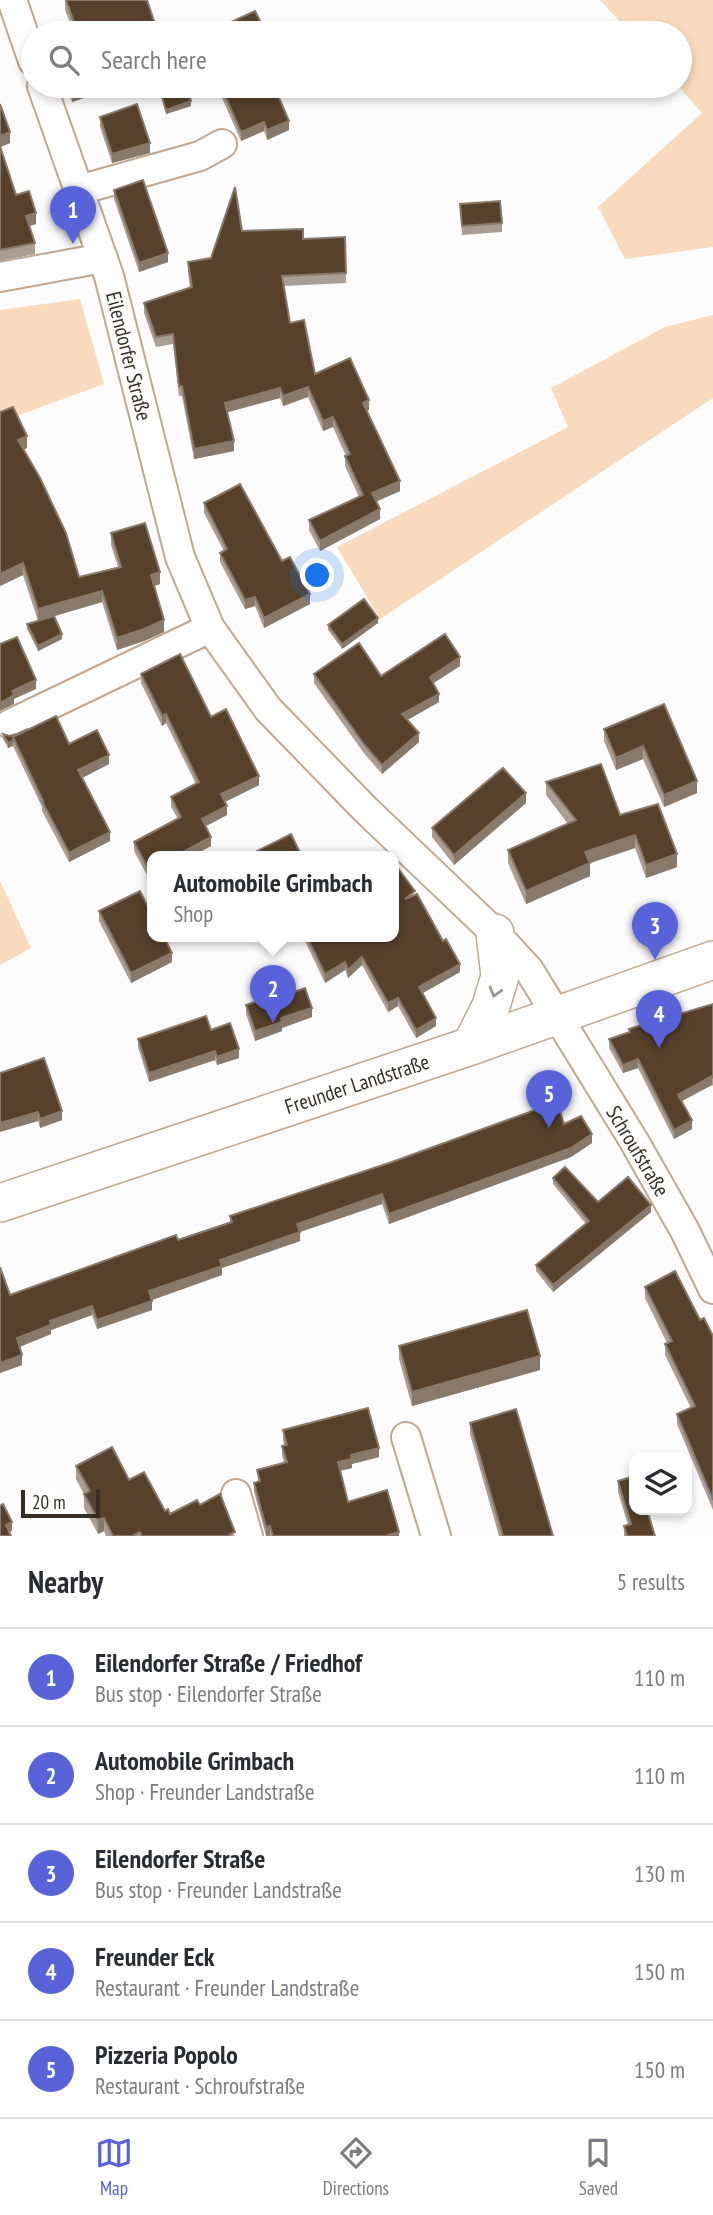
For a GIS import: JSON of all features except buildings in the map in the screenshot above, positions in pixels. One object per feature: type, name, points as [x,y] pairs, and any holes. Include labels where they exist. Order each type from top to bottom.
[{"type":"main road","points":[[471,1046],[491,1006],[500,976],[495,933]]},
{"type":"main road","name":"Freunder Landstraße","points":[[0,1203],[471,1046],[713,960]]},
{"type":"street","points":[[12,0],[21,26]]},
{"type":"street","name":"Eilendorfer Straße","points":[[46,98],[103,258],[180,557],[210,628],[268,709],[365,809],[495,933],[529,970],[558,1016]]},
{"type":"street","points":[[79,190],[200,156],[222,144]]},
{"type":"street","points":[[0,277],[103,258]]},
{"type":"street","points":[[10,724],[210,628]]},
{"type":"street","name":"Schroufstraße","points":[[558,1016],[685,1231],[713,1289]]},
{"type":"street","points":[[406,1437],[436,1536]]},
{"type":"street","points":[[236,1494],[248,1536]]},
{"type":"shaded area","points":[[600,0],[713,0],[713,247],[625,259],[598,207],[702,113],[689,98],[692,98],[692,21],[619,21]]},
{"type":"shaded area","points":[[80,299],[104,384],[0,422],[0,310]]},
{"type":"shaded area","points":[[713,315],[713,398],[380,619],[337,547],[568,427],[551,388],[665,327]]},
{"type":"shaded area","points":[[0,881],[31,948],[0,965]]},
{"type":"place","name":"Eilendorfer Straße / Friedhof","points":[[73,244]]},
{"type":"place","name":"Eilendorfer Straße","points":[[655,960]]},
{"type":"place","name":"Automobile Grimbach","points":[[273,1023]]},
{"type":"place","name":"Freunder Eck","points":[[659,1048]]},
{"type":"place","name":"Pizzeria Popolo","points":[[549,1128]]}]
